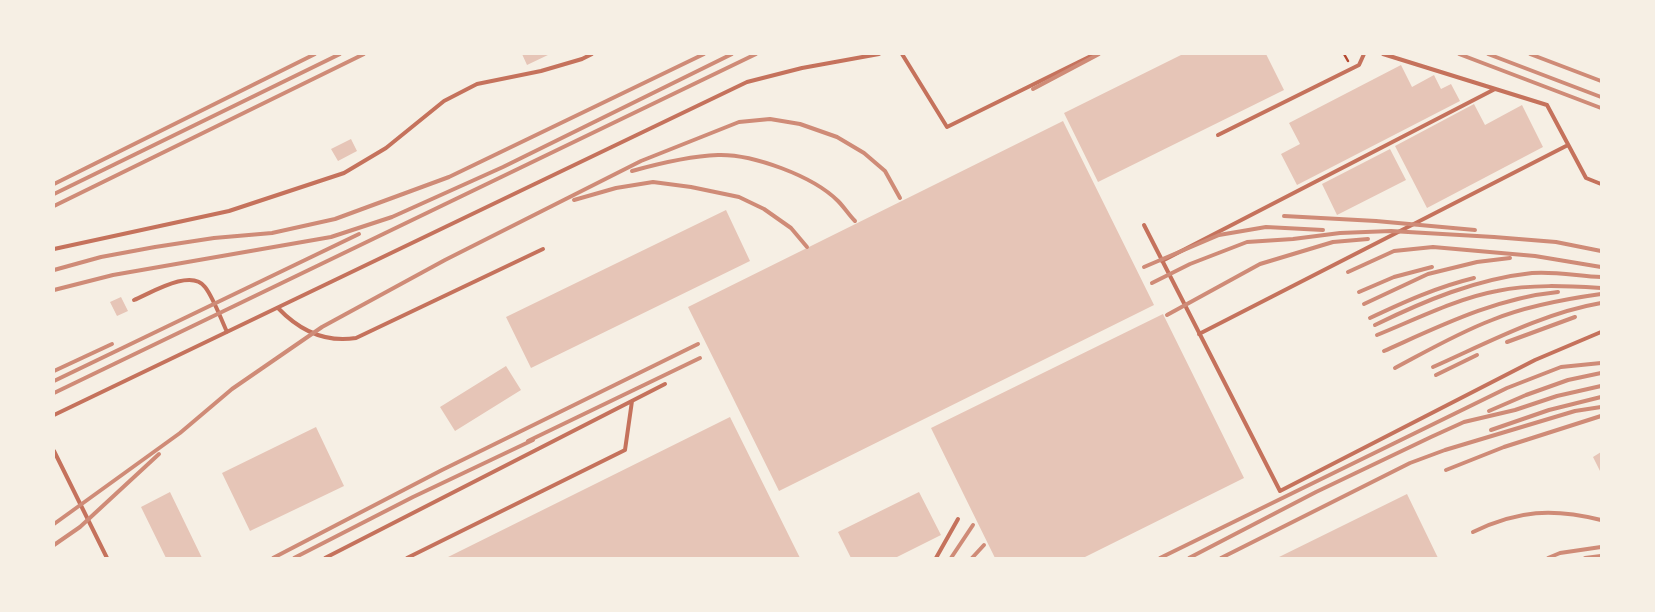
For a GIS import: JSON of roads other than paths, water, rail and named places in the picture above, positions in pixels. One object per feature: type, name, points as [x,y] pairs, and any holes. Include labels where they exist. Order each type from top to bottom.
[{"type":"lane","points":[[54,250],[229,211],[344,173],[386,148],[444,100],[477,84],[541,72],[592,54]]},
{"type":"lane","points":[[54,416],[747,82],[802,68],[880,54]]},
{"type":"lane","points":[[902,54],[947,127],[1095,54]]},
{"type":"lane","points":[[1218,135],[1358,65],[1364,54]]},
{"type":"lane","points":[[1383,54],[1547,105],[1586,178],[1601,184]]},
{"type":"lane","points":[[1162,261],[1495,89]]},
{"type":"lane","points":[[1200,334],[1568,145]]},
{"type":"lane","points":[[1144,225],[1280,491],[1535,360],[1601,332]]},
{"type":"lane","points":[[278,308],[296,325],[318,336],[337,339],[356,338],[543,249]]},
{"type":"lane","points":[[134,300],[182,280],[197,281],[206,287],[228,332]]},
{"type":"lane","points":[[325,558],[665,384]]},
{"type":"lane","points":[[407,558],[625,450],[632,401]]},
{"type":"lane","points":[[54,451],[107,558]]},
{"type":"lane","points":[[936,558],[958,519]]},
{"type":"railway","points":[[54,184],[315,54]]},
{"type":"railway","points":[[54,194],[340,54]]},
{"type":"railway","points":[[54,206],[364,54]]},
{"type":"railway","points":[[54,270],[101,257],[155,247],[214,238],[272,233],[335,219],[449,177],[704,54]]},
{"type":"railway","points":[[54,290],[113,275],[331,237],[392,217],[503,167],[732,54]]},
{"type":"railway","points":[[54,393],[756,54]]},
{"type":"railway","points":[[1033,89],[1099,54]]},
{"type":"railway","points":[[1459,54],[1601,108]]},
{"type":"railway","points":[[1488,54],[1601,97]]},
{"type":"railway","points":[[1530,54],[1601,81]]},
{"type":"railway","points":[[54,524],[180,433],[232,389],[322,327],[445,260],[641,161],[739,122],[770,119],[800,124],[837,137],[864,153],[885,171],[900,198]]},
{"type":"railway","points":[[632,171],[697,157],[718,155],[748,158],[782,168],[814,183],[838,201],[855,221]]},
{"type":"railway","points":[[574,200],[616,188],[653,182],[691,187],[739,197],[764,209],[791,228],[807,247]]},
{"type":"railway","points":[[1284,216],[1376,221],[1475,230]]},
{"type":"railway","points":[[1144,267],[1219,235],[1266,227],[1323,230]]},
{"type":"railway","points":[[1152,283],[1190,264],[1247,242],[1340,233],[1391,231],[1494,237],[1556,242],[1601,251]]},
{"type":"railway","points":[[54,381],[359,234]]},
{"type":"railway","points":[[1167,315],[1260,264],[1333,242],[1368,239]]},
{"type":"railway","points":[[1348,272],[1394,251],[1433,247],[1535,256],[1601,267]]},
{"type":"railway","points":[[1364,304],[1428,274],[1477,262],[1510,258]]},
{"type":"railway","points":[[1359,292],[1394,277],[1432,267]]},
{"type":"railway","points":[[1375,325],[1451,292],[1491,280],[1532,273],[1601,277]]},
{"type":"railway","points":[[1370,318],[1434,290],[1474,278]]},
{"type":"railway","points":[[1377,335],[1421,316],[1482,294],[1536,286],[1601,288]]},
{"type":"railway","points":[[1384,351],[1469,314],[1513,300],[1558,292]]},
{"type":"railway","points":[[1395,368],[1455,336],[1505,315],[1546,304],[1601,294]]},
{"type":"railway","points":[[1433,367],[1537,321],[1601,303]]},
{"type":"railway","points":[[1507,342],[1575,317]]},
{"type":"railway","points":[[54,371],[112,344]]},
{"type":"railway","points":[[273,558],[442,470],[698,344]]},
{"type":"railway","points":[[1436,375],[1477,355]]},
{"type":"railway","points":[[528,441],[700,358]]},
{"type":"railway","points":[[1160,558],[1507,388],[1561,367],[1601,363]]},
{"type":"railway","points":[[1489,411],[1568,380],[1601,373]]},
{"type":"railway","points":[[1189,558],[1316,492],[1464,422],[1515,410],[1557,396],[1601,386]]},
{"type":"railway","points":[[1491,430],[1549,410],[1601,397]]},
{"type":"railway","points":[[1221,558],[1410,463],[1445,450],[1575,411],[1601,407]]},
{"type":"railway","points":[[1446,470],[1504,447],[1601,416]]},
{"type":"railway","points":[[294,558],[413,497],[533,440]]},
{"type":"railway","points":[[54,545],[80,527],[159,454]]},
{"type":"railway","points":[[1473,532],[1505,519],[1536,513],[1567,514],[1601,520]]},
{"type":"railway","points":[[951,558],[973,525]]},
{"type":"railway","points":[[972,558],[984,545]]},
{"type":"railway","points":[[1548,558],[1560,553],[1601,547]]},
{"type":"railway","points":[[1585,558],[1601,556]]}]
